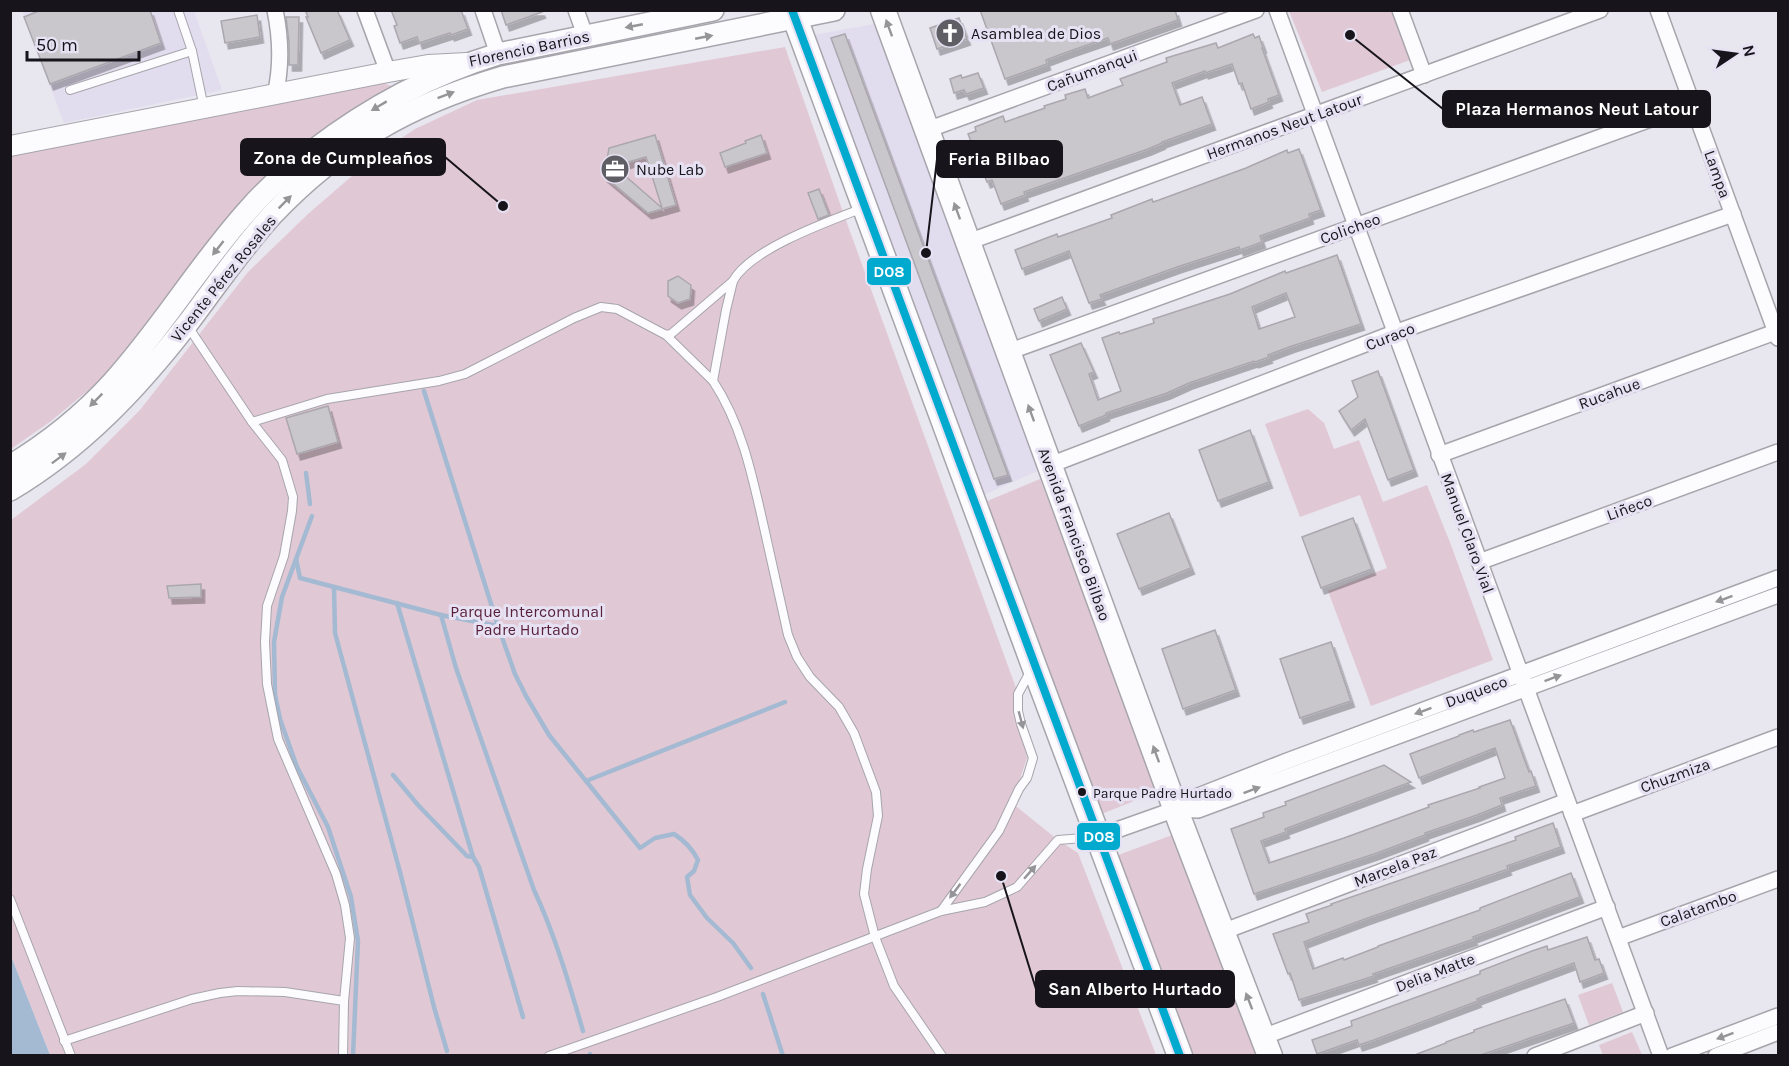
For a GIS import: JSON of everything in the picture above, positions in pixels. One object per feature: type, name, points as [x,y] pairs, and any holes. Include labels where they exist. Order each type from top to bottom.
[{"type":"main road","name":"Florencio Barrios","points":[[469,63],[498,54],[669,14],[712,10]]},
{"type":"main road","name":"Florencio Barrios","points":[[524,72],[794,14],[834,10]]},
{"type":"main road","name":"Avenida Francisco Bilbao","points":[[883,10],[1176,809],[1266,1047]]},
{"type":"main road","points":[[794,14],[1180,1056]]},
{"type":"main road","name":"Vicente Pérez Rosales","points":[[10,466],[69,424],[112,383],[237,223],[281,177],[344,129],[393,97],[469,63]]},
{"type":"main road","name":"Vicente Pérez Rosales","points":[[10,490],[62,456],[108,415],[142,379],[271,216],[334,159],[382,126],[432,100],[524,72]]},
{"type":"street","points":[[274,95],[279,79],[280,57],[280,35],[275,10]]},
{"type":"street","points":[[365,10],[388,72]]},
{"type":"street","points":[[483,10],[498,54]]},
{"type":"street","points":[[576,10],[585,35]]},
{"type":"street","name":"Cañumanqui","points":[[927,130],[1256,10]]},
{"type":"street","name":"Manuel Claro Vial","points":[[1277,10],[1661,1056]]},
{"type":"street","points":[[1400,10],[1424,75]]},
{"type":"street","name":"Hermanos Neut Latour","points":[[968,242],[1600,10]]},
{"type":"street","name":"Lampa","points":[[1658,10],[1778,333]]},
{"type":"street","name":"Florencio Barrios","points":[[10,146],[388,72],[448,63],[469,63]]},
{"type":"street","name":"Colicheo","points":[[1008,351],[1692,104]]},
{"type":"street","name":"Curaco","points":[[1050,465],[1394,333],[1733,214]]},
{"type":"street","name":"Rucahue","points":[[1439,455],[1778,333]]},
{"type":"street","name":"Liñeco","points":[[1479,562],[1779,452]]},
{"type":"street","name":"Duqueco","points":[[1097,837],[1176,809],[1198,810],[1779,578]]},
{"type":"street","name":"Duqueco","points":[[1523,681],[1779,595]]},
{"type":"street","name":"Chuzmiza","points":[[1570,808],[1779,737]]},
{"type":"street","name":"Marcela Paz","points":[[1222,932],[1570,808]]},
{"type":"street","name":"Calatambo","points":[[1618,938],[1779,879]]},
{"type":"street","name":"Delia Matte","points":[[1266,1047],[1606,907]]},
{"type":"street","points":[[1535,1056],[1646,1013]]},
{"type":"street","points":[[1672,1056],[1779,1016]]},
{"type":"street","points":[[1716,1056],[1779,1032]]},
{"type":"lane","points":[[178,10],[192,51],[204,108]]},
{"type":"lane","points":[[70,90],[192,51]]},
{"type":"lane","points":[[713,381],[726,310],[737,274],[772,247],[812,228],[866,207]]},
{"type":"lane","points":[[666,335],[671,334],[733,282]]},
{"type":"lane","points":[[252,422],[327,399],[439,381],[465,374],[574,318],[601,308],[617,309],[666,335],[713,381],[726,400],[735,422],[753,480],[788,635],[797,657],[810,677],[839,707],[854,733],[876,792],[878,816],[864,894],[875,937],[894,986],[942,1056]]},
{"type":"lane","points":[[187,324],[252,422],[282,460],[293,497],[284,556],[267,606],[265,642],[267,684],[278,739],[336,874],[345,904],[350,938],[344,1001],[343,1056]]},
{"type":"lane","points":[[941,911],[999,831],[1019,789],[1027,778],[1033,758],[1021,724],[1018,694],[1034,666]]},
{"type":"lane","points":[[549,1056],[717,997],[941,911],[985,902],[1017,887],[1059,840],[1097,837]]},
{"type":"lane","points":[[10,899],[71,1056]]},
{"type":"lane","points":[[64,1041],[192,999],[220,993],[285,992],[344,1001]]},
{"type":"shaded area","points":[[22,11],[194,11],[222,90],[64,123]]},
{"type":"shaded area","points":[[874,24],[1040,470],[981,496],[814,35]]},
{"type":"green space","points":[[1289,11],[1391,11],[1410,60],[1322,92]]},
{"type":"green space","name":"Parque Intercomunal Padre Hurtado","points":[[785,47],[1016,688],[1014,701],[1027,758],[1012,803],[1078,853],[1156,1055],[50,1055],[11,956],[11,520],[86,464],[140,410],[248,272],[308,214],[375,156],[415,129],[477,100]]},
{"type":"green space","points":[[379,82],[392,86],[348,115],[109,373],[51,421],[11,449],[11,153]]},
{"type":"green space","points":[[1308,409],[1324,423],[1334,449],[1359,440],[1383,502],[1427,485],[1493,660],[1371,706],[1328,591],[1387,568],[1360,495],[1300,517],[1265,424]]},
{"type":"green space","points":[[1040,479],[1159,791],[1099,815],[985,502]]},
{"type":"green space","points":[[1175,834],[1258,1055],[1189,1055],[1113,857]]},
{"type":"green space","points":[[1612,983],[1623,1012],[1589,1025],[1578,995]]},
{"type":"green space","points":[[1632,1032],[1642,1055],[1603,1055],[1599,1045]]},
{"type":"water","points":[[11,956],[50,1055],[11,1055]]},
{"type":"building","points":[[41,10],[150,10],[161,43],[50,84],[24,17]]},
{"type":"building","points":[[305,10],[337,10],[350,40],[321,53]]},
{"type":"building","points":[[391,10],[461,10],[468,29],[419,43],[417,37],[400,43],[394,26],[397,25]]},
{"type":"building","points":[[501,10],[541,10],[542,12],[506,25]]},
{"type":"building","points":[[980,10],[1175,10],[1178,20],[1110,44],[1108,38],[1046,60],[1047,64],[1005,79]]},
{"type":"building","points":[[257,15],[260,37],[225,43],[221,21]]},
{"type":"building","points":[[286,17],[299,17],[298,65],[289,65]]},
{"type":"building","name":"Asamblea de Dios","points":[[959,18],[967,39],[937,49],[930,28]]},
{"type":"building","points":[[845,34],[1008,475],[994,479],[831,38]]},
{"type":"building","points":[[1253,34],[1255,38],[1259,36],[1279,95],[1268,99],[1269,102],[1251,109],[1242,83],[1239,84],[1232,64],[1205,73],[1205,71],[1172,83],[1180,105],[1202,97],[1212,124],[1024,192],[1025,195],[1001,204],[992,180],[987,182],[968,134],[976,131],[975,127],[1003,116],[1005,122],[1045,108],[1044,106],[1066,99],[1065,95],[1085,89],[1088,98],[1123,85],[1120,79],[1167,62],[1166,58],[1216,43],[1218,48]]},
{"type":"building","points":[[978,73],[984,88],[966,94],[964,90],[954,93],[950,79]]},
{"type":"building","name":"Nube Lab","points":[[655,135],[676,205],[648,213],[604,176],[609,148]],"holes":[[[646,157],[662,208],[614,166]]]},
{"type":"building","points":[[761,135],[767,153],[725,167],[720,153]]},
{"type":"building","points":[[1299,149],[1321,210],[1309,214],[1310,218],[1260,236],[1262,242],[1177,267],[1100,295],[1102,299],[1089,303],[1069,251],[1022,269],[1015,250],[1057,234],[1058,237],[1112,218],[1111,215],[1152,199],[1153,202],[1159,200],[1246,168],[1287,150],[1288,153]]},
{"type":"building","points":[[819,189],[829,215],[818,219],[808,193]]},
{"type":"building","points":[[1337,255],[1361,324],[1292,346],[1268,355],[1269,357],[1106,413],[1106,415],[1079,426],[1050,355],[1081,343],[1094,372],[1089,374],[1098,400],[1121,391],[1102,338],[1154,323],[1153,319],[1230,294],[1285,271],[1286,273]],"holes":[[[1286,293],[1295,317],[1259,329],[1252,307]]]},
{"type":"building","points":[[678,276],[691,285],[690,299],[678,303],[668,296],[668,281]]},
{"type":"building","points":[[1062,297],[1067,309],[1039,321],[1034,309]]},
{"type":"building","points":[[1378,371],[1414,470],[1388,480],[1365,419],[1351,430],[1339,411],[1358,397],[1352,381]]},
{"type":"building","points":[[328,406],[338,442],[297,454],[286,418]]},
{"type":"building","points":[[1250,430],[1269,482],[1218,501],[1199,450]]},
{"type":"building","points":[[1169,513],[1191,568],[1139,589],[1117,534]]},
{"type":"building","points":[[1353,518],[1372,569],[1321,588],[1302,537]]},
{"type":"building","points":[[201,584],[201,597],[169,598],[167,586]]},
{"type":"building","points":[[1215,630],[1236,690],[1183,709],[1162,649]]},
{"type":"building","points":[[1331,642],[1351,701],[1300,718],[1280,659]]},
{"type":"building","points":[[1510,720],[1536,786],[1500,798],[1502,805],[1425,833],[1425,835],[1254,894],[1231,829],[1264,817],[1263,813],[1286,805],[1285,802],[1384,765],[1411,782],[1285,829],[1286,832],[1261,841],[1269,863],[1480,788],[1505,778],[1495,748],[1419,778],[1410,754],[1473,730],[1474,732]]},
{"type":"building","points":[[1553,823],[1561,847],[1507,866],[1508,869],[1304,942],[1313,969],[1343,958],[1344,960],[1480,910],[1480,908],[1571,873],[1580,897],[1473,937],[1474,939],[1373,974],[1374,976],[1299,1000],[1273,934],[1309,922],[1306,914],[1331,904],[1516,840],[1515,837]]},
{"type":"building","points":[[1587,937],[1595,960],[1599,959],[1604,973],[1580,982],[1574,963],[1374,1040],[1359,1045],[1357,1040],[1317,1054],[1312,1040],[1352,1026],[1351,1021],[1480,974],[1480,971],[1532,951],[1547,946],[1548,950]]},
{"type":"building","points":[[1565,999],[1574,1023],[1478,1056],[1417,1056],[1417,1054],[1474,1032],[1474,1030]]},
{"type":"waterway","points":[[424,391],[498,626],[515,674],[526,696],[549,735],[640,848],[655,838],[674,834],[691,848],[698,860],[694,871],[687,877],[690,895],[707,918],[733,943],[751,968]]},
{"type":"waterway","points":[[306,473],[310,504]]},
{"type":"waterway","points":[[312,516],[282,597],[274,642],[275,695],[280,719],[297,767],[328,827],[351,897],[358,941],[353,1056]]},
{"type":"waterway","points":[[296,559],[300,578],[441,615],[498,626]]},
{"type":"waterway","points":[[334,587],[335,633],[447,1051]]},
{"type":"waterway","points":[[397,603],[473,857]]},
{"type":"waterway","points":[[441,615],[456,668],[534,890],[555,942],[583,1031]]},
{"type":"waterway","points":[[586,781],[785,702]]},
{"type":"waterway","points":[[393,775],[467,856],[473,857],[479,867],[523,1017]]},
{"type":"waterway","points":[[763,994],[783,1056]]},
{"type":"transit line","name":"D08","points":[[792,10],[1180,1056]]},
{"type":"place","name":"Asamblea de Dios","points":[[950,33]]},
{"type":"place","name":"Plaza Hermanos Neut Latour","points":[[1350,35]]},
{"type":"place","name":"Nube Lab","points":[[615,169]]},
{"type":"place","name":"Zona de Cumpleaños","points":[[503,206]]},
{"type":"place","name":"Feria Bilbao","points":[[926,253]]},
{"type":"place","name":"Parque Padre Hurtado","points":[[1082,792]]},
{"type":"place","name":"San Alberto Hurtado","points":[[1001,876]]}]
